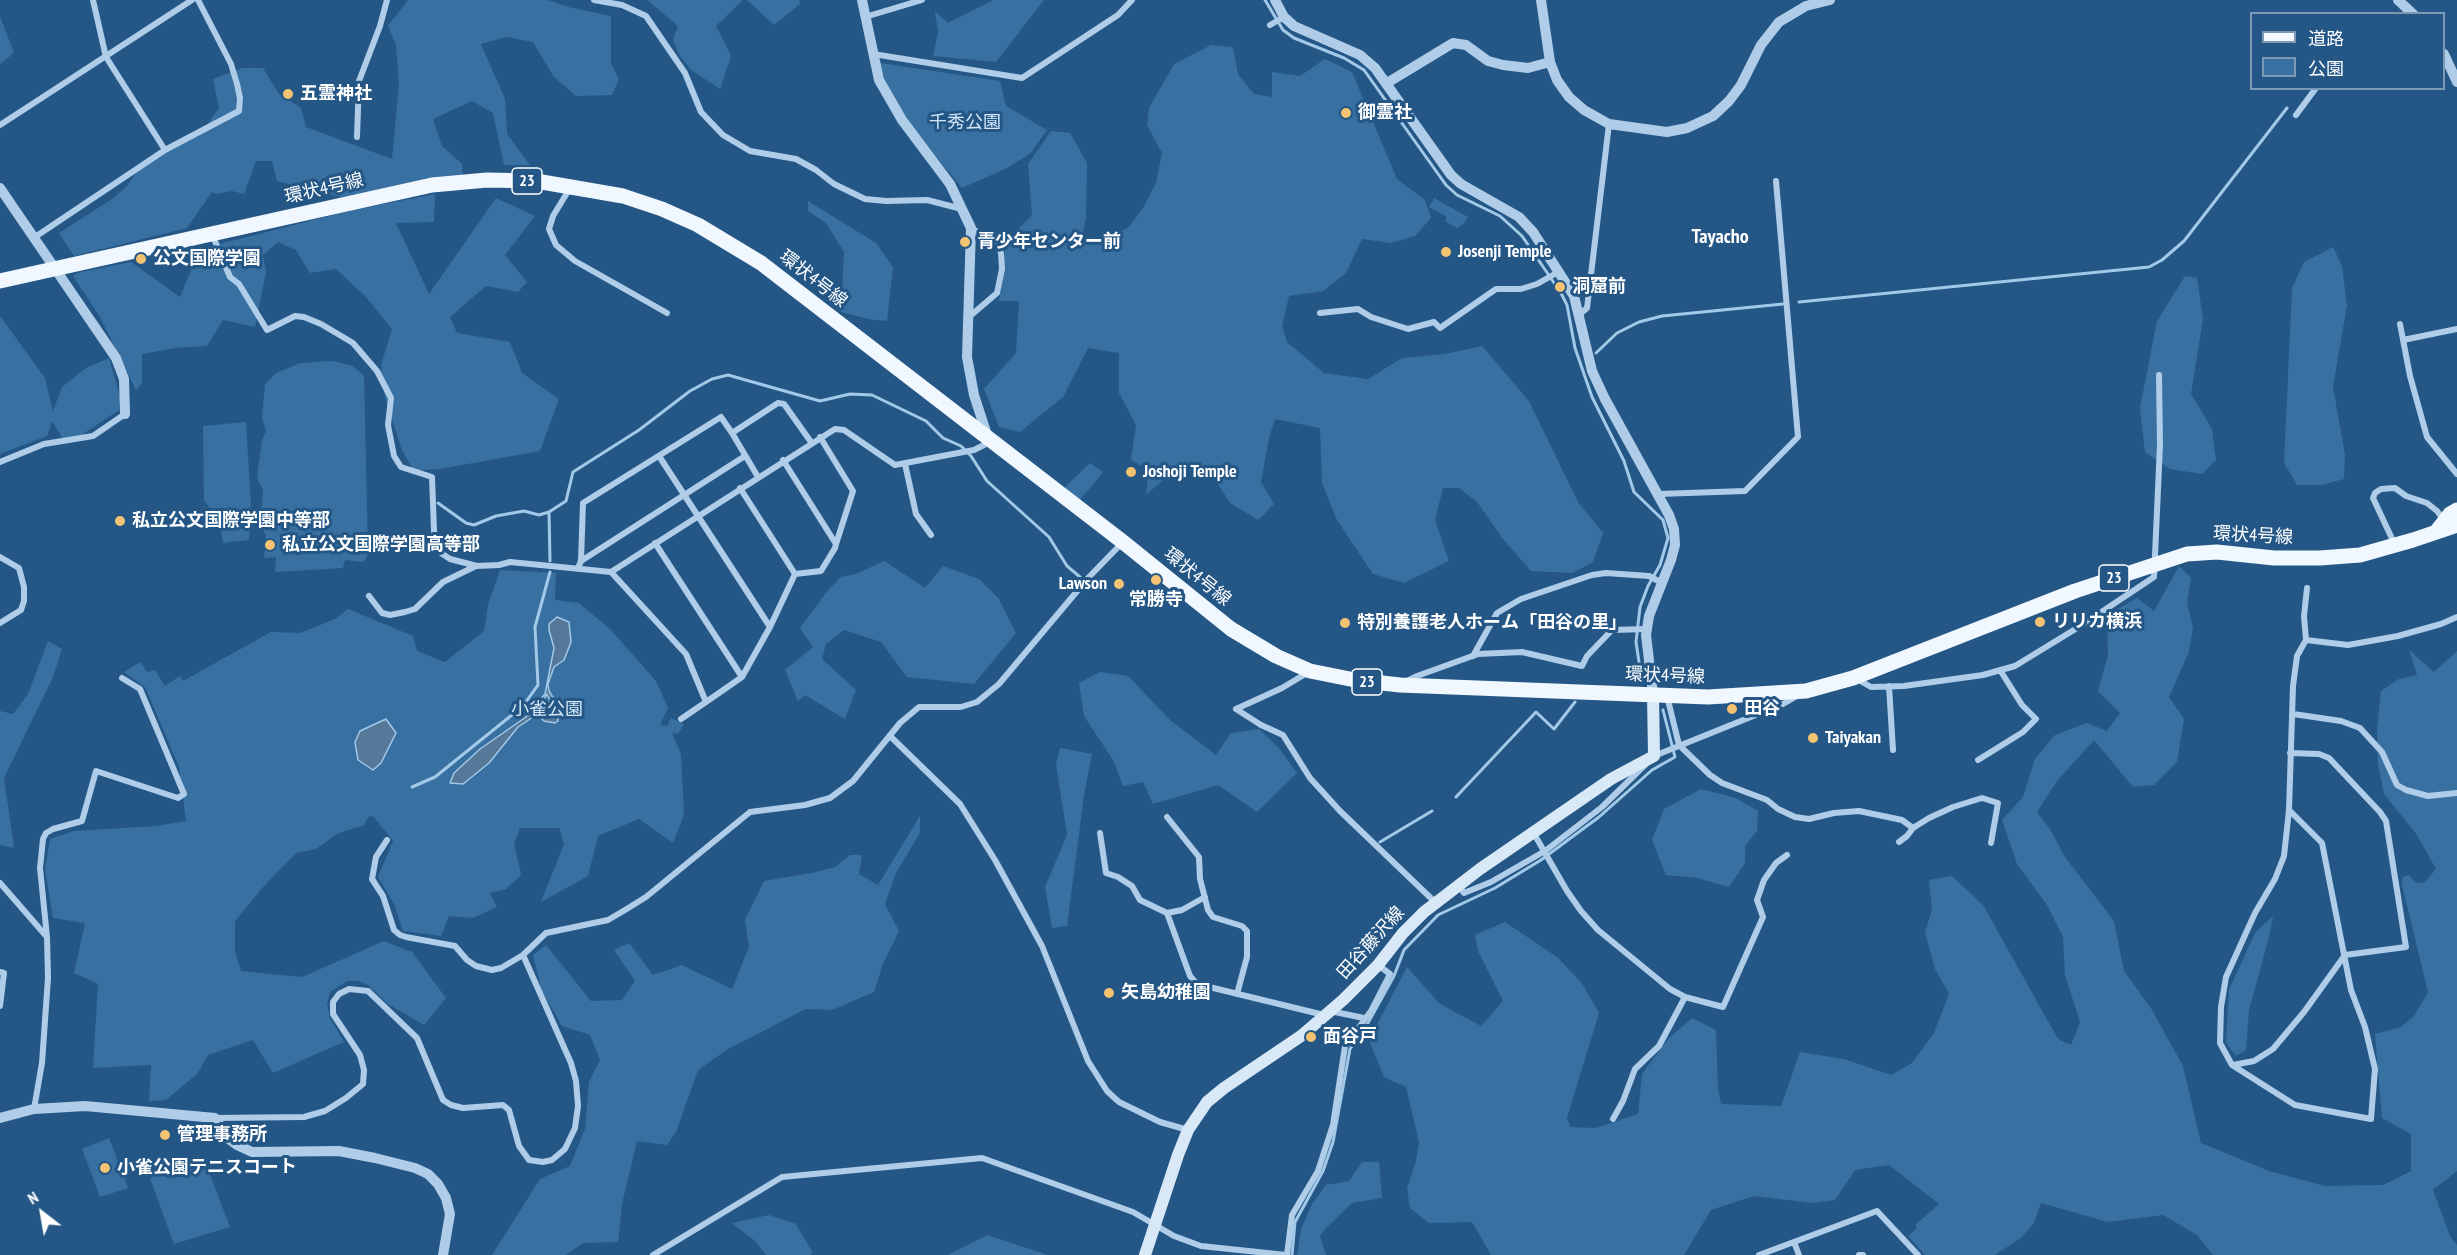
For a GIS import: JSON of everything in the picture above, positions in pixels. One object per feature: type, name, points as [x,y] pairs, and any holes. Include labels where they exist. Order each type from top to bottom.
[{"type":"main road","name":"環状4号線","points":[[0,281],[432,185],[487,180],[536,181],[623,196],[662,209],[698,225],[762,263],[1123,542],[1231,629],[1276,656],[1310,671],[1400,686],[1708,697],[1806,691],[1853,678],[2075,591],[2187,554],[2217,552],[2274,558],[2361,555],[2446,526]]},
{"type":"main road","name":"23","points":[[2446,526],[2457,510]]},
{"type":"main road","points":[[1654,756],[1660,695]]},
{"type":"main road","name":"田谷藤沢線","points":[[1145,1255],[1188,1130],[1199,1112],[1216,1094],[1270,1058],[1328,1013],[1378,965],[1411,924],[1458,886],[1611,779],[1654,756]]},
{"type":"street","points":[[93,0],[106,57],[165,150]]},
{"type":"street","points":[[0,125],[192,0]]},
{"type":"street","points":[[35,237],[165,150],[238,111],[237,84],[231,64],[198,0]]},
{"type":"street","points":[[357,137],[359,81],[380,26],[387,0]]},
{"type":"street","points":[[594,0],[622,5],[646,16],[685,73],[701,112],[723,135],[750,151],[796,159],[834,184],[865,199],[927,200],[964,210]]},
{"type":"street","points":[[212,234],[230,277],[239,284],[267,330],[296,316],[304,317],[353,343],[377,370],[391,398],[388,425],[394,456],[401,467],[432,477],[436,544],[441,553],[450,559],[477,566],[510,562],[611,572],[811,442],[835,429],[844,430],[893,464],[905,464],[971,451],[984,445],[988,438],[974,395],[967,357],[972,228],[950,184],[889,100],[879,81],[862,0]]},
{"type":"street","points":[[865,17],[922,0]]},
{"type":"street","points":[[872,54],[1022,78],[1118,15],[1132,0]]},
{"type":"street","points":[[1275,0],[1282,18],[1294,26],[1360,55],[1375,68],[1388,83],[1451,175],[1461,184],[1519,217],[1530,229],[1553,275],[1574,296],[1592,371],[1605,399],[1670,515],[1674,537],[1671,560],[1656,580],[1644,629],[1647,656],[1678,746],[1722,783],[1767,800],[1795,818],[1809,819],[1834,813],[1859,811],[1902,820],[1912,828]]},
{"type":"street","points":[[1541,0],[1550,62],[1557,80],[1576,104],[1592,116],[1609,124],[1666,132],[1687,128],[1705,121],[1722,108],[1736,93],[1761,45],[1779,22],[1806,6],[1830,0]]},
{"type":"street","points":[[2398,0],[2409,12]]},
{"type":"street","points":[[1270,25],[1282,18]]},
{"type":"street","points":[[1388,83],[1453,43],[1466,45],[1488,61],[1511,67],[1528,68],[1550,62]]},
{"type":"street","points":[[2445,56],[2457,82]]},
{"type":"street","points":[[2296,115],[2315,90]]},
{"type":"street","points":[[1579,315],[1587,308],[1609,124]]},
{"type":"street","points":[[1659,494],[1745,491],[1798,437],[1776,181]]},
{"type":"street","points":[[572,186],[553,216],[549,229],[556,245],[575,261],[667,313]]},
{"type":"street","points":[[0,188],[57,268],[122,368],[126,396],[125,414],[93,436],[44,444],[0,462]]},
{"type":"street","points":[[969,317],[997,293],[1002,269],[1001,253],[996,242],[972,228]]},
{"type":"street","points":[[1320,313],[1358,309],[1371,317],[1408,329],[1434,322],[1440,328],[1496,289],[1521,289],[1553,275]]},
{"type":"street","points":[[2400,324],[2427,438],[2457,474]]},
{"type":"street","points":[[2403,340],[2457,329]]},
{"type":"street","points":[[1853,678],[1871,687],[1890,686],[1983,675],[2015,666],[2154,577],[2160,445],[2159,375]]},
{"type":"street","points":[[732,433],[778,403],[784,404],[811,442]]},
{"type":"street","points":[[578,568],[581,561],[583,503],[721,417],[758,477]]},
{"type":"street","points":[[795,574],[821,571],[836,544],[853,491],[820,437]]},
{"type":"street","points":[[658,456],[770,627]]},
{"type":"street","points":[[581,561],[745,456]]},
{"type":"street","points":[[783,460],[836,544]]},
{"type":"street","points":[[905,464],[916,514],[931,535]]},
{"type":"street","points":[[740,488],[795,574]]},
{"type":"street","points":[[2395,545],[2373,498],[2375,492],[2381,489],[2395,488],[2406,496],[2427,503],[2438,511],[2446,526]]},
{"type":"street","points":[[387,840],[376,857],[372,879],[383,896],[394,930],[400,935],[455,946],[467,960],[484,969],[501,968],[523,955],[546,933],[608,920],[626,910],[646,897],[750,812],[805,805],[830,798],[853,781],[900,723],[919,707],[961,707],[977,702],[999,684],[1089,576],[1123,542]]},
{"type":"street","points":[[655,543],[742,677]]},
{"type":"street","points":[[0,557],[19,567],[24,587],[24,602],[21,610],[0,623]]},
{"type":"street","points":[[369,596],[382,613],[390,615],[405,612],[415,609],[443,582],[477,566]]},
{"type":"street","points":[[611,572],[686,654],[706,702]]},
{"type":"street","points":[[1472,656],[1497,613],[1521,599],[1592,575],[1606,573],[1656,580]]},
{"type":"street","points":[[681,719],[742,677],[770,627],[795,574]]},
{"type":"street","points":[[2289,810],[2322,843],[2351,990],[2365,1027],[2375,1069],[2371,1119],[2295,1105],[2232,1065],[2220,1043],[2221,1007],[2226,976],[2281,864],[2289,810],[2295,668],[2297,657],[2306,640],[2304,616],[2307,588]]},
{"type":"street","points":[[2306,640],[2348,645],[2397,636],[2457,617]]},
{"type":"street","points":[[1400,686],[1417,676],[1472,656],[1522,652],[1582,666],[1587,656],[1612,630],[1644,629]]},
{"type":"street","points":[[1978,760],[2023,732],[2036,719],[2022,705],[2000,670]]},
{"type":"street","points":[[1310,671],[1282,688],[1236,709],[1261,725],[1283,735],[1310,778],[1340,811],[1436,903]]},
{"type":"street","points":[[34,1109],[42,1063],[48,978],[47,937],[40,868],[43,839],[46,833],[53,829],[82,821],[96,771],[178,798],[184,794],[140,689],[122,678]]},
{"type":"street","points":[[1890,686],[1893,750]]},
{"type":"street","points":[[1458,886],[1464,894],[1546,854],[1602,807],[1654,756],[1783,704],[1806,691]]},
{"type":"street","points":[[2292,714],[2342,721],[2360,728],[2382,752],[2397,785],[2406,790],[2428,796],[2457,794]]},
{"type":"street","points":[[890,736],[960,804],[1042,946],[1088,1061],[1107,1091],[1119,1102],[1160,1122],[1188,1130]]},
{"type":"street","points":[[2232,1065],[2254,1061],[2273,1049],[2304,1012],[2345,955],[2406,946],[2386,821],[2352,780],[2329,758],[2319,754],[2290,753]]},
{"type":"street","points":[[1899,842],[1912,828],[1953,807],[1982,798],[1998,803],[1991,843]]},
{"type":"street","points":[[1167,816],[1199,857],[1200,879],[1213,918],[1242,926],[1247,931],[1247,957],[1237,994]]},
{"type":"street","points":[[1533,832],[1581,911],[1598,930],[1670,989],[1685,997],[1723,1006],[1763,917],[1756,900],[1764,880],[1776,863],[1787,855]]},
{"type":"street","points":[[1100,833],[1106,873],[1119,877],[1132,886],[1140,900],[1167,913],[1182,910],[1205,897]]},
{"type":"street","points":[[0,883],[47,937]]},
{"type":"street","points":[[1167,913],[1190,976],[1197,984],[1328,1013],[1364,1018]]},
{"type":"street","points":[[0,1118],[34,1109],[74,1106],[215,1118],[304,1118],[325,1111],[363,1084],[364,1070],[360,1055],[333,1014],[333,1002],[339,994],[349,989],[368,991],[417,1038],[443,1100],[451,1106],[463,1108],[503,1105],[509,1110],[519,1146],[529,1160],[543,1162],[552,1160],[565,1149],[575,1128],[578,1106],[576,1081],[571,1063],[523,955]]},
{"type":"street","points":[[653,1255],[782,1177],[982,1158],[1133,1212],[1174,1236],[1201,1246],[1286,1255],[1292,1215],[1318,1171],[1333,1125],[1345,1046],[1371,1011],[1390,974],[1378,965]]},
{"type":"street","points":[[0,972],[4,973],[0,1006]]},
{"type":"street","points":[[1613,1119],[1623,1101],[1635,1069],[1659,1046],[1685,997]]},
{"type":"street","points":[[215,1118],[229,1138],[237,1145],[252,1152],[339,1151],[375,1158],[428,1174],[438,1184],[446,1198],[450,1214],[443,1255]]},
{"type":"street","points":[[1759,1255],[1877,1210],[1918,1255]]},
{"type":"street","points":[[1794,1242],[1799,1255]]},
{"type":"green space","points":[[408,0],[548,0],[568,7],[611,16],[611,64],[619,79],[612,95],[576,96],[554,77],[533,42],[506,37],[481,44],[505,99],[507,134],[530,165],[504,165],[493,113],[472,101],[433,119],[442,146],[462,164],[463,176],[341,197],[277,181],[272,161],[256,161],[244,194],[232,191],[218,194],[212,192],[187,228],[74,256],[59,233],[112,199],[126,187],[143,163],[199,136],[219,108],[213,79],[242,68],[263,68],[279,94],[301,108],[306,127],[392,159],[399,84],[396,45],[388,26]]},
{"type":"green space","points":[[647,0],[743,0],[716,26],[731,56],[720,89],[691,70],[680,56],[673,40],[678,26]]},
{"type":"green space","points":[[747,0],[799,0],[800,4],[774,25]]},
{"type":"green space","points":[[993,0],[1044,0],[996,62],[933,56],[938,32],[935,11],[948,23]]},
{"type":"green space","points":[[0,16],[14,53],[0,64]]},
{"type":"green space","points":[[1211,45],[1233,47],[1238,74],[1254,94],[1272,97],[1272,72],[1300,76],[1325,59],[1352,72],[1397,179],[1425,200],[1431,218],[1415,236],[1391,243],[1362,239],[1346,273],[1323,291],[1289,296],[1282,326],[1287,342],[1324,373],[1368,379],[1402,358],[1445,354],[1482,346],[1529,401],[1578,502],[1603,533],[1593,562],[1573,573],[1531,571],[1503,539],[1477,502],[1459,488],[1443,488],[1435,520],[1449,561],[1404,583],[1373,574],[1337,520],[1322,483],[1320,428],[1275,419],[1261,482],[1274,504],[1258,520],[1230,503],[1208,469],[1172,472],[1146,495],[1149,470],[1131,460],[1136,425],[1119,393],[1119,353],[1088,348],[1063,397],[1020,432],[999,427],[984,389],[1016,353],[1019,301],[999,301],[1006,242],[1032,215],[1028,164],[1051,131],[1070,133],[1087,163],[1086,218],[1083,232],[1091,242],[1128,228],[1143,208],[1156,183],[1162,153],[1147,125],[1149,108],[1174,64]]},
{"type":"green space","name":"千秀公園","points":[[880,63],[1000,81],[1006,106],[1047,130],[1030,154],[1005,169],[962,188],[914,130],[882,82]]},
{"type":"green space","points":[[435,194],[434,222],[396,223],[429,294],[496,198],[535,216],[505,255],[527,282],[518,292],[486,286],[450,317],[457,333],[510,342],[522,373],[559,399],[540,451],[440,469],[414,471],[402,450],[385,398],[381,365],[392,329],[366,297],[336,269],[310,273],[296,250],[278,242],[263,255],[266,272],[255,327],[223,320],[207,346],[175,348],[142,354],[142,383],[136,390],[100,317],[73,276],[77,273],[131,262],[180,297],[200,249],[349,211]]},
{"type":"green space","points":[[1434,198],[1468,217],[1463,224],[1457,228],[1445,221],[1447,217],[1429,207]]},
{"type":"green space","points":[[808,201],[876,243],[893,267],[887,321],[841,312],[844,252],[826,223],[808,211]]},
{"type":"green space","points":[[2333,247],[2342,266],[2347,305],[2333,387],[2345,455],[2344,479],[2322,485],[2297,485],[2284,463],[2292,288],[2304,262]]},
{"type":"green space","points":[[2185,276],[2197,278],[2203,319],[2191,394],[2212,429],[2216,460],[2202,474],[2170,469],[2145,452],[2140,408],[2157,321]]},
{"type":"green space","points":[[0,316],[45,378],[53,411],[62,387],[86,368],[109,358],[120,397],[119,410],[80,436],[63,439],[52,421],[47,436],[0,454]]},
{"type":"green space","points":[[332,361],[353,366],[364,376],[368,554],[364,562],[345,560],[343,568],[275,572],[276,557],[264,558],[266,536],[260,525],[263,490],[257,478],[262,440],[266,431],[262,418],[265,384],[276,373],[300,363]]},
{"type":"green space","points":[[246,422],[251,505],[249,540],[223,543],[219,519],[204,501],[203,426]]},
{"type":"green space","points":[[1090,463],[1103,472],[1080,500],[1064,488]]},
{"type":"green space","points":[[884,561],[925,588],[943,566],[979,579],[999,599],[1016,633],[974,684],[907,677],[881,642],[844,630],[826,644],[822,659],[856,690],[845,719],[805,695],[798,701],[785,670],[813,647],[800,628],[828,590],[841,577],[856,574]]},
{"type":"green space","points":[[2179,566],[2191,578],[2187,603],[2193,628],[2189,652],[2169,697],[2184,719],[2177,762],[2154,785],[2133,787],[2094,740],[2057,781],[2037,812],[2050,829],[2065,857],[2114,921],[2124,971],[2152,1010],[2183,1066],[2201,1143],[2269,1171],[2325,1186],[2383,1185],[2411,1171],[2411,1134],[2382,1118],[2375,1034],[2401,1027],[2414,1016],[2428,992],[2402,885],[2403,877],[2409,875],[2416,883],[2425,882],[2436,869],[2417,835],[2384,794],[2378,764],[2377,729],[2381,691],[2399,679],[2417,675],[2409,650],[2434,672],[2457,651],[2457,1171],[2433,1190],[2450,1236],[2457,1245],[2457,1255],[2213,1255],[2197,1235],[2163,1215],[2108,1222],[2041,1203],[2034,1223],[2021,1238],[1995,1255],[1925,1255],[1908,1236],[1917,1228],[1915,1225],[1939,1204],[1889,1165],[1855,1170],[1835,1200],[1812,1203],[1754,1196],[1711,1210],[1684,1255],[1491,1255],[1472,1222],[1429,1223],[1410,1208],[1407,1188],[1416,1161],[1419,1142],[1406,1087],[1384,1077],[1369,1040],[1407,967],[1440,1004],[1481,1026],[1503,1001],[1478,951],[1475,935],[1505,922],[1557,957],[1581,982],[1599,1013],[1567,1118],[1570,1127],[1596,1128],[1638,1114],[1642,1074],[1669,1038],[1692,1018],[1716,1030],[1718,1089],[1721,1104],[1781,1106],[1800,1052],[1844,1059],[1891,1075],[1912,1063],[1934,1033],[1949,994],[1935,969],[1925,932],[1932,910],[1929,880],[1952,876],[1983,905],[2058,1039],[2071,1045],[2080,1022],[2065,975],[2063,937],[2047,905],[2017,864],[2002,820],[2023,797],[2035,759],[2055,735],[2087,723],[2107,731],[2120,713],[2098,691],[2108,655],[2107,615],[2137,598],[2154,611]]},
{"type":"green space","name":"小雀公園","points":[[500,570],[556,573],[555,600],[579,603],[610,629],[656,681],[668,708],[660,725],[667,726],[671,718],[684,724],[678,734],[672,733],[681,754],[684,815],[673,843],[639,819],[598,836],[588,876],[541,902],[564,844],[559,828],[520,828],[514,843],[521,875],[506,889],[490,893],[497,907],[473,918],[449,916],[441,936],[403,931],[394,904],[378,877],[393,841],[373,816],[368,817],[364,825],[337,834],[316,849],[296,853],[235,921],[235,952],[241,971],[302,977],[384,941],[412,952],[446,998],[424,1025],[388,1004],[369,986],[359,981],[347,981],[330,992],[327,1004],[330,1018],[344,1042],[273,1073],[253,1040],[208,1055],[197,1074],[166,1100],[149,1101],[151,1065],[93,1068],[98,984],[74,973],[85,923],[53,918],[45,869],[50,839],[74,831],[156,826],[186,821],[179,767],[145,687],[124,672],[140,662],[147,672],[155,670],[165,686],[180,676],[183,681],[271,632],[300,633],[335,619],[348,609],[413,636],[417,651],[445,662],[484,631],[488,605]]},
{"type":"green space","points":[[48,641],[62,649],[53,677],[4,778],[14,848],[0,845],[0,711],[13,714],[28,694]]},
{"type":"green space","points":[[1100,672],[1128,676],[1170,720],[1216,755],[1231,733],[1259,729],[1279,748],[1297,773],[1257,812],[1218,785],[1153,804],[1143,782],[1123,786],[1113,760],[1084,716],[1079,683]]},
{"type":"green space","points":[[1060,748],[1092,754],[1084,795],[1067,926],[1052,928],[1045,887],[1067,835],[1056,764]]},
{"type":"green space","points":[[1701,789],[1736,798],[1758,811],[1757,831],[1745,846],[1745,863],[1729,887],[1697,878],[1666,875],[1652,840],[1664,809]]},
{"type":"green space","points":[[920,816],[920,833],[896,873],[885,904],[899,931],[883,964],[874,992],[832,1010],[806,1009],[728,1049],[698,1070],[676,1132],[667,1145],[637,1141],[622,1204],[618,1242],[583,1243],[566,1255],[492,1255],[540,1179],[570,1166],[585,1129],[589,1082],[600,1060],[590,1035],[562,1026],[542,991],[533,955],[546,945],[591,1001],[622,1000],[635,981],[614,950],[629,943],[653,975],[682,965],[732,989],[749,947],[745,920],[764,881],[835,867],[850,855],[862,855],[859,874],[878,885]]},
{"type":"green space","points":[[2273,916],[2249,1010],[2246,1050],[2236,1056],[2226,1043],[2229,990],[2255,933]]},
{"type":"green space","name":"小雀公園テニスコート","points":[[109,1138],[128,1188],[100,1197],[82,1149]]},
{"type":"green space","name":"小雀公園テニスコート","points":[[204,1159],[230,1227],[174,1244],[150,1178]]},
{"type":"green space","points":[[1362,1162],[1379,1162],[1382,1198],[1352,1203],[1325,1229],[1320,1236],[1326,1255],[1297,1255],[1301,1229],[1312,1204],[1326,1185],[1349,1181]]},
{"type":"green space","points":[[769,1215],[796,1224],[812,1251],[811,1255],[766,1255],[755,1241],[732,1223]]},
{"type":"green space","points":[[987,1235],[1048,1255],[948,1255]]},
{"type":"shaded area","points":[[557,617],[569,622],[571,642],[564,660],[554,667],[548,684],[549,691],[557,704],[558,721],[555,723],[544,721],[541,718],[542,708],[550,701],[547,694],[533,717],[518,727],[489,763],[463,784],[450,783],[454,773],[480,749],[526,717],[545,694],[554,648],[549,624]]},
{"type":"shaded area","points":[[386,719],[396,733],[381,763],[373,770],[358,760],[355,742],[360,731]]},
{"type":"waterway","points":[[1265,0],[1283,30],[1294,38],[1344,58],[1364,70],[1446,185],[1457,195],[1500,216],[1522,236],[1561,293],[1567,305],[1575,348],[1592,397],[1624,461],[1634,492],[1663,520],[1668,538],[1660,565],[1648,586],[1640,607],[1636,642],[1639,662]]},
{"type":"waterway","points":[[1799,302],[2149,267],[2162,260],[2184,241],[2287,108]]},
{"type":"waterway","points":[[1596,353],[1617,333],[1639,322],[1662,316],[1783,304]]},
{"type":"waterway","points":[[438,503],[466,523],[474,525],[496,516],[524,511],[539,515],[549,512],[566,501],[573,472],[639,430],[690,391],[712,379],[728,375],[820,401],[850,394],[872,395],[926,421],[943,438],[961,446],[971,456],[987,481],[1049,537],[1067,566],[1080,577]]},
{"type":"waterway","points":[[549,512],[550,561]]},
{"type":"waterway","points":[[412,787],[435,777],[523,706],[538,685],[535,627],[550,572]]},
{"type":"waterway","points":[[1456,797],[1536,712],[1554,729],[1575,702]]},
{"type":"waterway","points":[[1292,1255],[1295,1222],[1323,1171],[1333,1142],[1350,1049],[1368,1023],[1394,976],[1404,950],[1438,915],[1495,888],[1541,860],[1599,817],[1652,770],[1675,757],[1663,710]]},
{"type":"waterway","points":[[1380,842],[1432,811]]},
{"type":"place","name":"五霊神社","points":[[288,94]]},
{"type":"place","name":"御霊社","points":[[1346,113]]},
{"type":"place","name":"青少年センター前","points":[[965,242]]},
{"type":"place","name":"Josenji Temple","points":[[1446,252]]},
{"type":"place","name":"公文国際学園","points":[[141,259]]},
{"type":"place","name":"洞窟前","points":[[1560,287]]},
{"type":"place","name":"Joshoji Temple","points":[[1131,472]]},
{"type":"place","name":"私立公文国際学園中等部","points":[[120,521]]},
{"type":"place","name":"私立公文国際学園高等部","points":[[270,545]]},
{"type":"place","name":"常勝寺","points":[[1156,580]]},
{"type":"place","name":"Lawson","points":[[1119,584]]},
{"type":"place","name":"リリカ横浜","points":[[2040,622]]},
{"type":"place","name":"特別養護老人ホーム「田谷の里」","points":[[1345,623]]},
{"type":"place","name":"田谷","points":[[1732,709]]},
{"type":"place","name":"Taiyakan","points":[[1813,738]]},
{"type":"place","name":"矢島幼稚園","points":[[1109,993]]},
{"type":"place","name":"面谷戸","points":[[1311,1037]]},
{"type":"place","name":"管理事務所","points":[[165,1135]]},
{"type":"place","name":"小雀公園テニスコート","points":[[105,1168]]},
{"type":"district","name":"Tayacho","points":[[1720,237]]}]
